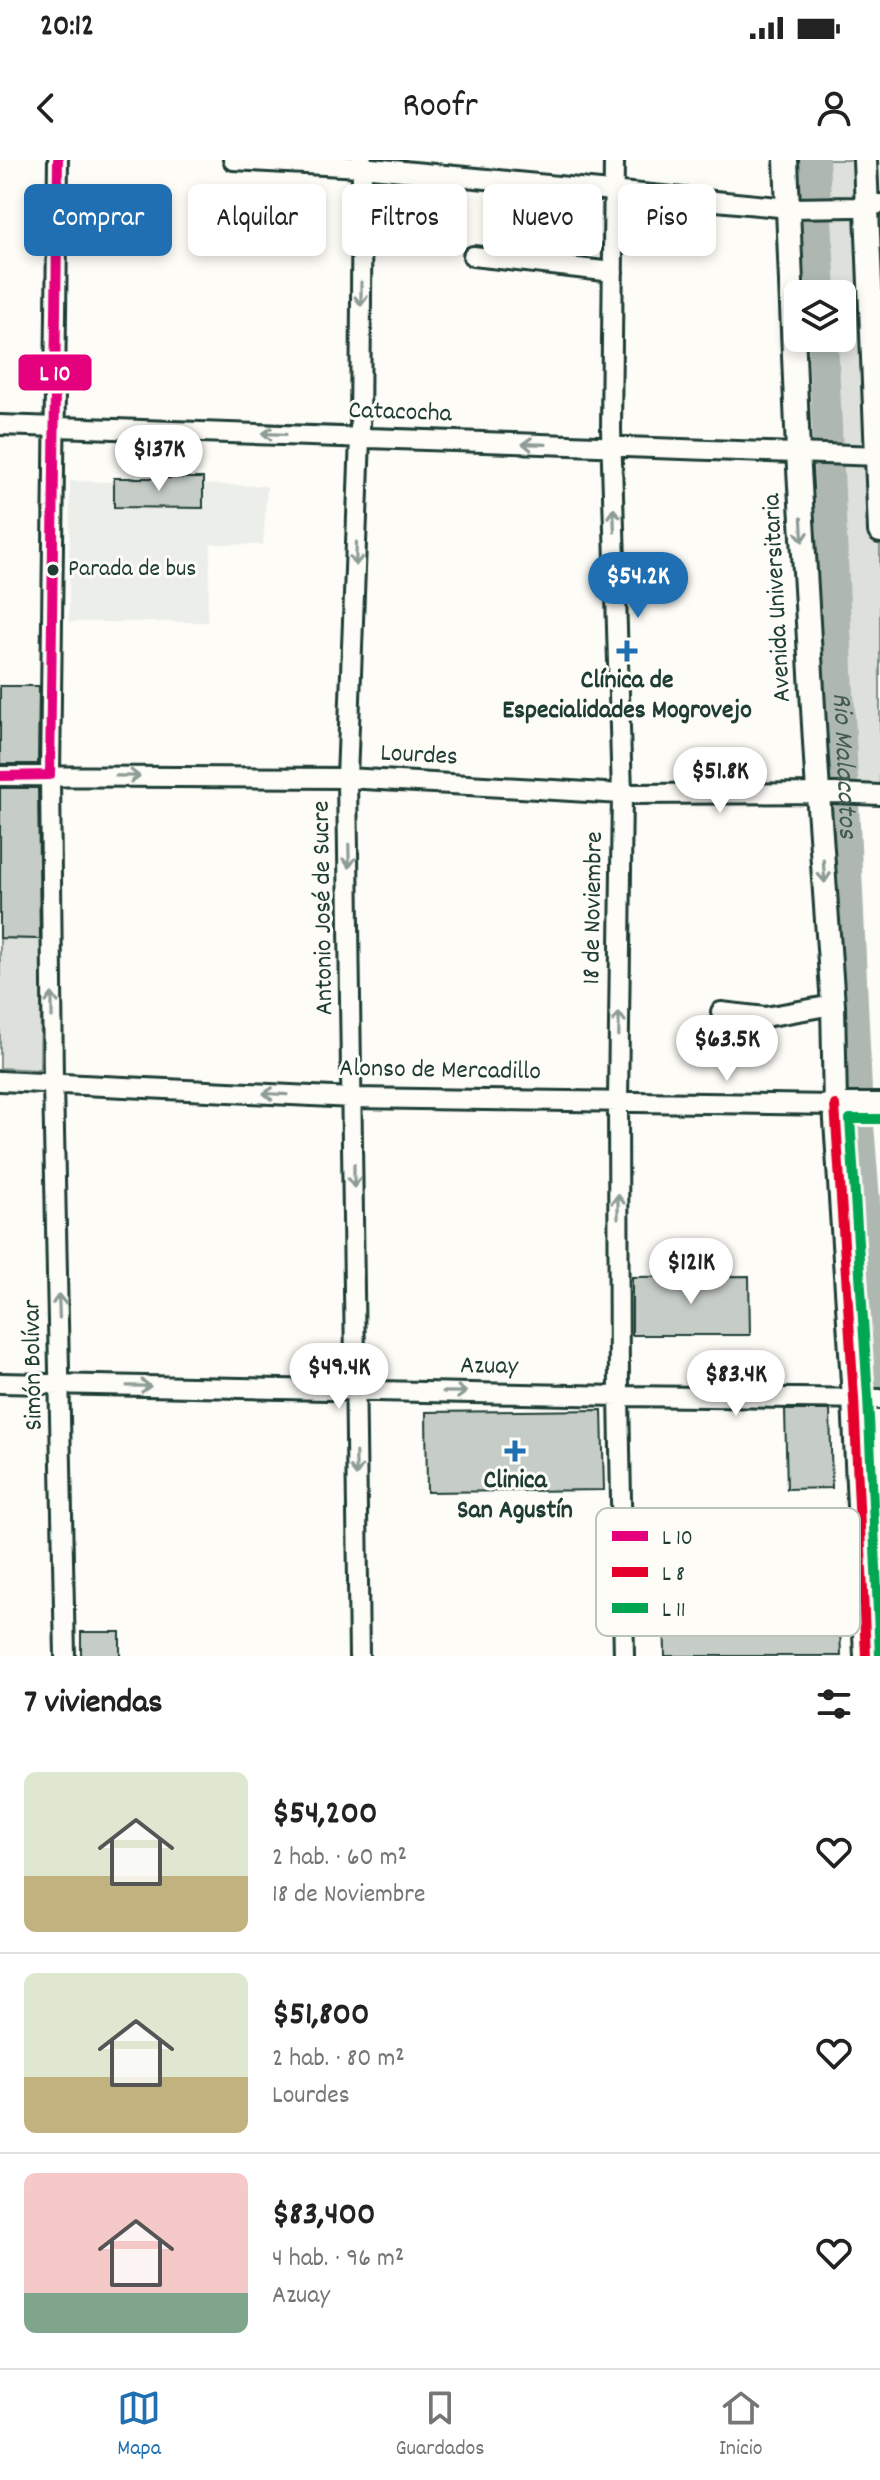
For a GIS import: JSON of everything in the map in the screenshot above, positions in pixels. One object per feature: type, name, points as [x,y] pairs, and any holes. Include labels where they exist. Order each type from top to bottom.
[{"type":"main road","name":"Avenida Universitaria","points":[[786,160],[797,208],[807,452],[827,793],[833,1005],[868,1398],[866,1656]]},
{"type":"main road","points":[[865,160],[873,456],[880,531]]},
{"type":"main road","name":"Alonso de Mercadillo","points":[[843,1105],[880,1105]]},
{"type":"street","name":"Simón Bolívar","points":[[58,160],[50,775],[65,1656]]},
{"type":"street","points":[[233,160],[362,163],[797,208],[868,206]]},
{"type":"street","name":"18 de Noviembre","points":[[614,160],[612,447],[622,794],[618,1102],[621,1508]]},
{"type":"street","name":"Antonio José de Sucre","points":[[359,1656],[347,778],[360,438],[362,163]]},
{"type":"street","points":[[473,256],[613,272]]},
{"type":"street","name":"Catacocha","points":[[0,425],[873,456]]},
{"type":"street","name":"Lourdes","points":[[0,776],[347,778],[622,794],[879,795]]},
{"type":"street","points":[[721,1012],[765,1017],[833,1005]]},
{"type":"street","name":"Alonso de Mercadillo","points":[[0,1081],[353,1098],[843,1105]]},
{"type":"street","name":"Azuay","points":[[0,1383],[868,1398]]},
{"type":"street","name":"18 de Noviembre","points":[[624,1636],[624,1656]]},
{"type":"shaded area","points":[[786,160],[865,160],[880,531],[880,795],[818,793],[796,352],[856,352],[856,280],[792,280]]},
{"type":"shaded area","points":[[70,481],[267,486],[263,545],[211,544],[207,622],[69,622]]},
{"type":"shaded area","points":[[0,938],[42,939],[40,1070],[0,1068]]},
{"type":"building","points":[[114,478],[203,478],[203,508],[114,507]]},
{"type":"building","points":[[0,686],[39,686],[38,764],[0,764]]},
{"type":"building","points":[[0,788],[38,788],[40,939],[0,938]]},
{"type":"building","points":[[749,1276],[750,1335],[632,1335],[632,1277]]},
{"type":"building","name":"Clinica San Agustín","points":[[602,1410],[604,1490],[427,1492],[426,1412]]},
{"type":"building","points":[[785,1410],[830,1410],[832,1488],[787,1489]]},
{"type":"building","points":[[81,1632],[120,1632],[120,1656],[81,1656]]},
{"type":"building","points":[[665,1636],[840,1636],[841,1656],[665,1656]]},
{"type":"waterway","name":"Rio Malacatos","points":[[814,160],[820,280]]},
{"type":"waterway","name":"Rio Malacatos","points":[[824,352],[858,1113],[880,1385]]},
{"type":"transit line","points":[[0,776],[50,775],[58,160]]},
{"type":"transit line","points":[[835,1105],[859,1508]]},
{"type":"transit line","points":[[880,1119],[850,1119],[868,1397],[880,1655]]},
{"type":"transit line","points":[[860,1527],[866,1656]]},
{"type":"place","name":"Parada de bus","points":[[53,570]]},
{"type":"place","name":"Clínica de Especialidades Mogrovejo","points":[[627,651]]},
{"type":"place","name":"Clinica San Agustín","points":[[515,1451]]}]
